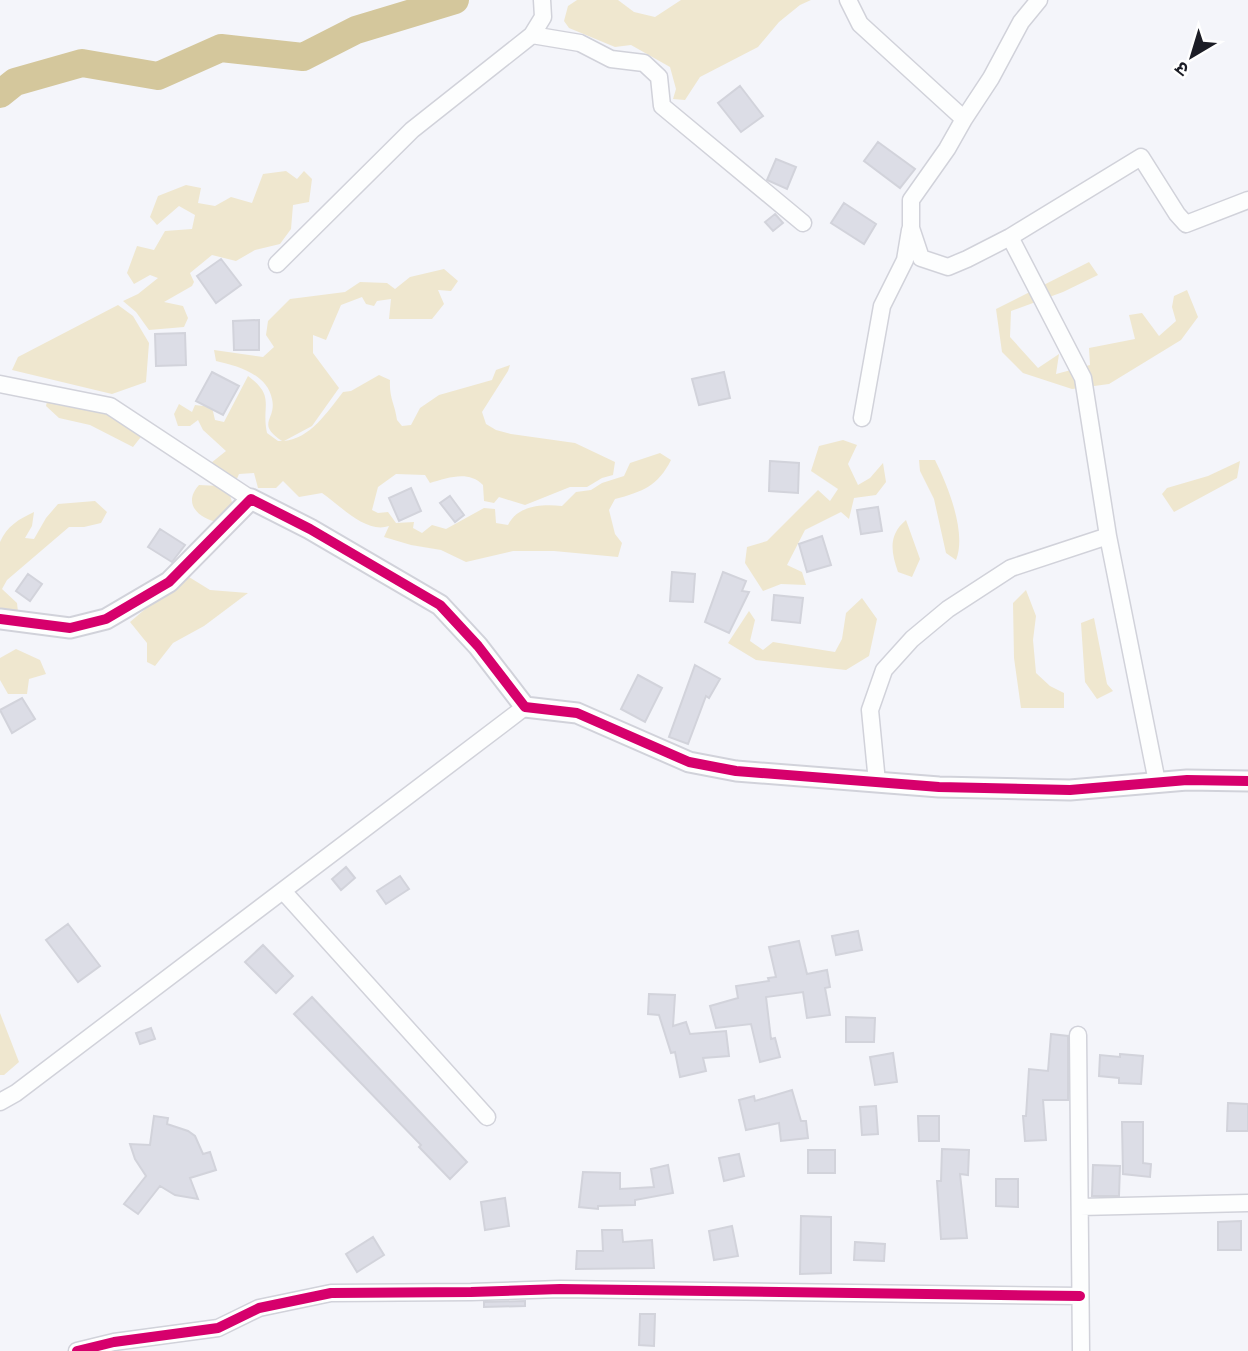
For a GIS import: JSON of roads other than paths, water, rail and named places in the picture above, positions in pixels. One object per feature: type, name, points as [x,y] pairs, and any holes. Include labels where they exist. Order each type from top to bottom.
[{"type":"street","points":[[276,264],[412,130],[532,35],[543,17],[542,0]]},
{"type":"street","points":[[848,0],[860,24],[964,119]]},
{"type":"street","points":[[862,418],[882,306],[905,260],[911,228],[911,200],[947,149],[991,78],[1021,22],[1040,0]]},
{"type":"street","points":[[532,35],[580,43],[611,58],[644,63],[659,77],[662,106],[803,223]]},
{"type":"street","points":[[911,228],[921,258],[948,267],[1010,237],[1141,157],[1186,224],[1248,200]]},
{"type":"street","points":[[1010,237],[1083,378],[1108,536],[1157,782]]},
{"type":"street","points":[[0,384],[110,406],[251,499],[310,529],[440,605],[478,646],[525,707]]},
{"type":"street","points":[[0,619],[70,628],[106,619],[169,582],[251,499]]},
{"type":"street","points":[[877,782],[870,710],[884,670],[912,639],[948,609],[1011,568],[1108,536]]},
{"type":"street","points":[[0,1102],[16,1093],[525,707],[577,713],[689,762],[736,771],[939,787],[1070,790],[1187,780],[1248,781]]},
{"type":"street","points":[[283,891],[487,1117]]},
{"type":"street","points":[[1078,1035],[1081,1351]]},
{"type":"street","points":[[1080,1207],[1248,1203]]},
{"type":"street","points":[[77,1351],[114,1342],[218,1328],[259,1308],[331,1293],[560,1289],[1080,1296]]},
{"type":"waterway","points":[[0,94],[15,82],[82,63],[158,76],[221,48],[303,57],[356,30],[455,0]]}]
